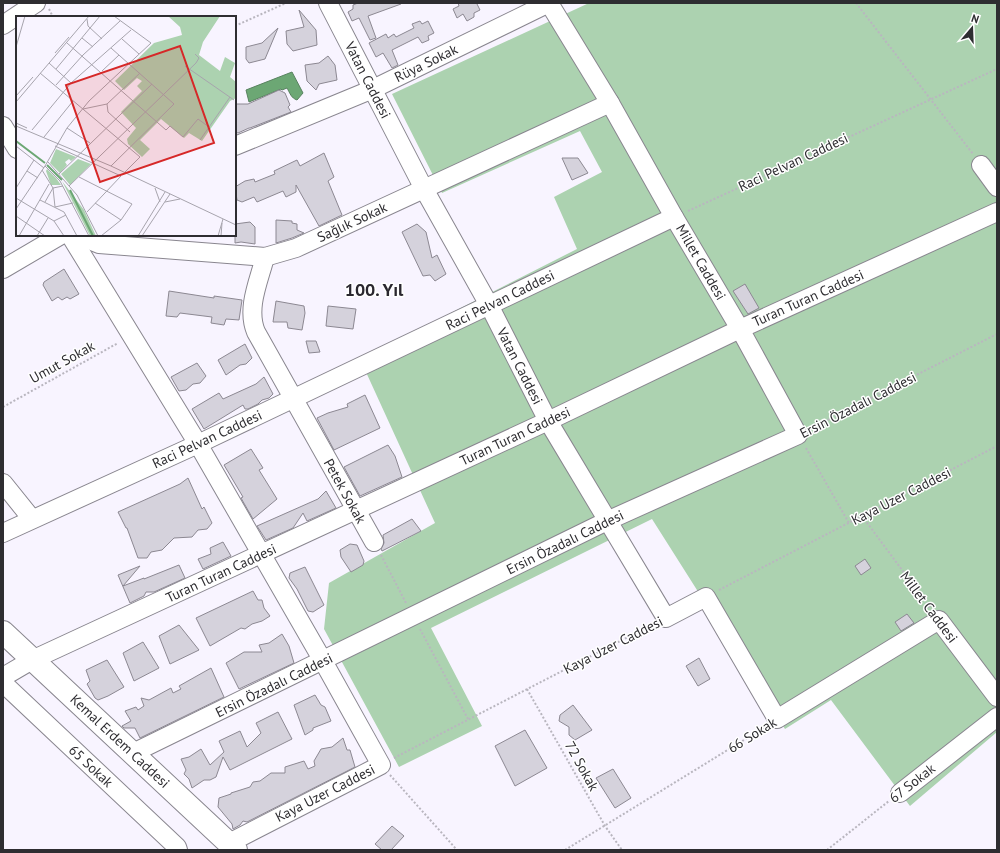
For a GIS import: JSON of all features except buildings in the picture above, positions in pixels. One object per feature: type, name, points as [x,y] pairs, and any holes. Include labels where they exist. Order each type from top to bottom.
[{"type":"main road","name":"Kemal Erdem Caddesi","points":[[3,632],[232,846]]},
{"type":"street","points":[[16,16],[36,3]]},
{"type":"street","name":"Vatan Caddesi","points":[[328,3],[424,188],[489,305],[548,420],[666,618]]},
{"type":"street","name":"Rüya Sokak","points":[[236,146],[373,89],[549,3]]},
{"type":"street","name":"Millet Caddesi","points":[[549,3],[610,103],[674,217],[740,329],[798,435]]},
{"type":"street","points":[[3,25],[16,16]]},
{"type":"street","name":"Sağlık Sokak","points":[[79,236],[99,244],[265,257],[296,248],[610,103]]},
{"type":"street","points":[[981,165],[997,187]]},
{"type":"street","name":"Turan Turan Caddesi","points":[[3,677],[32,660],[356,510],[740,329],[997,212]]},
{"type":"street","name":"Raci Pelvan Caddesi","points":[[3,533],[198,444],[674,217]]},
{"type":"street","points":[[3,269],[59,236]]},
{"type":"street","points":[[71,236],[198,444],[381,764]]},
{"type":"street","name":"Petek Sokak","points":[[265,257],[252,305],[252,322],[293,399],[374,542]]},
{"type":"street","name":"Ersin Özadalı Caddesi","points":[[133,753],[607,521],[798,435]]},
{"type":"street","points":[[3,483],[32,519]]},
{"type":"street","points":[[706,597],[777,720]]},
{"type":"street","name":"Kaya Uzer Caddesi","points":[[666,618],[706,597]]},
{"type":"street","name":"Millet Caddesi","points":[[939,620],[997,698]]},
{"type":"street","name":"66 Sokak","points":[[777,720],[939,620]]},
{"type":"street","name":"65 Sokak","points":[[3,683],[178,850]]},
{"type":"street","name":"67 Sokak","points":[[900,793],[997,717]]},
{"type":"street","name":"Kaya Uzer Caddesi","points":[[232,846],[381,764]]},
{"type":"path","points":[[236,26],[286,3]]},
{"type":"path","points":[[856,3],[981,165]]},
{"type":"path","name":"Raci Pelvan Caddesi","points":[[674,217],[997,69]]},
{"type":"path","name":"Ersin Özadalı Caddesi","points":[[798,435],[997,334]]},
{"type":"path","name":"Umut Sokak","points":[[3,407],[131,335]]},
{"type":"path","points":[[798,435],[849,523]]},
{"type":"path","name":"Kaya Uzer Caddesi","points":[[706,597],[997,446]]},
{"type":"path","name":"Millet Caddesi","points":[[862,516],[939,620]]},
{"type":"path","points":[[374,542],[468,720]]},
{"type":"path","name":"Kaya Uzer Caddesi","points":[[381,764],[666,618]]},
{"type":"path","name":"72 Sokak","points":[[527,689],[604,826],[622,850]]},
{"type":"path","name":"66 Sokak","points":[[565,850],[777,720]]},
{"type":"path","points":[[381,764],[457,850]]},
{"type":"path","name":"67 Sokak","points":[[827,850],[900,793]]},
{"type":"shaded area","points":[[589,3],[997,3],[997,732],[910,806],[831,700],[785,729],[652,519],[431,628],[482,726],[399,767],[324,629],[329,583],[435,523],[360,359],[577,249],[554,197],[602,172],[580,131],[442,193],[392,94]]},
{"type":"shaded area","points":[[292,72],[303,93],[297,100],[292,97],[287,88],[249,102],[246,90]]},
{"type":"district","name":"100. Yıl","points":[[374,289]]}]
